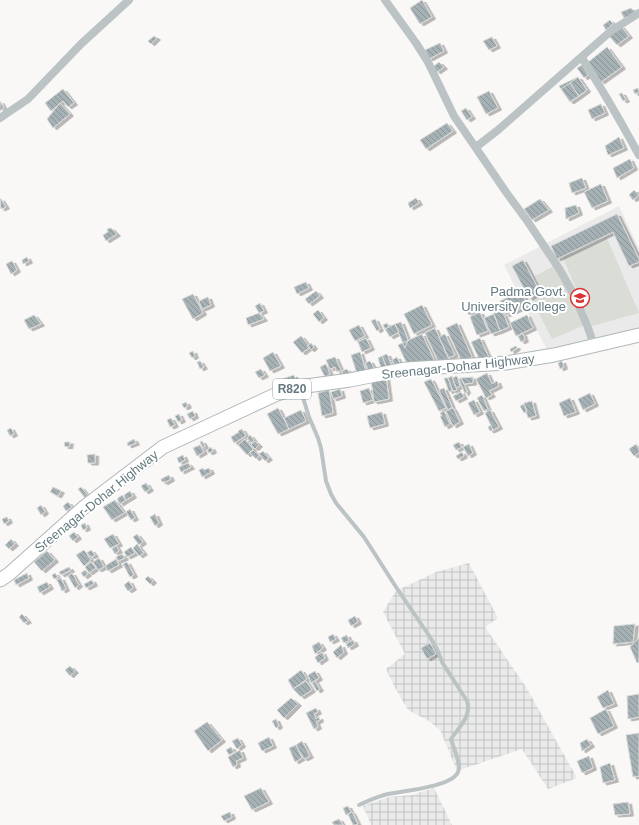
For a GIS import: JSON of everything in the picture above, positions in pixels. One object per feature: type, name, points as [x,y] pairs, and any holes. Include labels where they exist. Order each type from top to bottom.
[{"type":"main road","name":"Sreenagar-Dohar Highway","points":[[0,580],[9,574],[83,508],[163,446],[278,394],[299,387],[350,380],[406,369],[506,363],[554,355],[639,335]]},
{"type":"street","points":[[0,118],[28,99],[81,44],[129,0]]},
{"type":"street","points":[[385,0],[428,62],[454,116],[560,270],[574,295],[594,345]]},
{"type":"street","points":[[476,148],[582,58],[611,31],[639,14]]},
{"type":"street","points":[[582,58],[605,94],[639,155]]},
{"type":"lane","points":[[299,387],[321,448],[326,481],[331,494],[336,503],[364,537],[430,637],[442,662],[467,701],[469,707],[467,717],[451,739],[459,767],[455,776],[448,780],[424,788],[388,794],[359,805]]},
{"type":"shaded area","name":"Padma Govt. University College","points":[[619,206],[639,249],[639,331],[548,352],[504,265]]},
{"type":"shaded area","points":[[607,238],[639,313],[592,326],[563,258]]},
{"type":"shaded area","points":[[554,266],[585,325],[552,339],[532,300],[543,291],[535,276]]},
{"type":"shaded area","points":[[469,563],[498,618],[485,627],[526,687],[577,778],[548,789],[522,749],[457,771],[440,730],[429,721],[408,710],[394,686],[386,669],[405,654],[383,612],[396,591],[436,572]]},
{"type":"shaded area","points":[[434,788],[452,825],[371,825],[363,806],[389,797],[412,795]]},
{"type":"building","points":[[422,0],[432,17],[420,24],[410,8]]},
{"type":"building","points":[[631,8],[636,13],[624,18],[621,12]]},
{"type":"building","points":[[610,20],[613,24],[606,30],[603,25]]},
{"type":"building","points":[[621,26],[629,36],[617,45],[609,36]]},
{"type":"building","points":[[154,36],[157,38],[151,44],[148,41]]},
{"type":"building","points":[[492,37],[497,46],[489,50],[483,41]]},
{"type":"building","points":[[440,43],[444,51],[429,59],[425,50]]},
{"type":"building","points":[[607,47],[622,67],[601,82],[587,63]]},
{"type":"building","points":[[439,62],[444,67],[437,72],[433,67]]},
{"type":"building","points":[[582,65],[588,75],[584,78],[577,68]]},
{"type":"building","points":[[578,77],[587,90],[579,96],[570,83]]},
{"type":"building","points":[[578,77],[587,90],[570,102],[559,86]]},
{"type":"building","points":[[570,83],[579,96],[570,102],[561,89]]},
{"type":"building","points":[[638,88],[639,92],[635,94],[633,90]]},
{"type":"building","points":[[63,89],[74,103],[68,107],[63,101],[51,111],[45,103]]},
{"type":"building","points":[[489,91],[498,108],[486,114],[477,97]]},
{"type":"building","points":[[622,93],[626,100],[623,101],[619,94]]},
{"type":"building","points":[[0,101],[4,108],[0,111]]},
{"type":"building","points":[[60,103],[70,114],[53,128],[47,119]]},
{"type":"building","points":[[601,104],[605,113],[592,119],[588,110]]},
{"type":"building","points":[[466,108],[472,117],[467,120],[461,111]]},
{"type":"building","points":[[447,123],[453,131],[426,149],[420,140]]},
{"type":"building","points":[[619,137],[624,148],[608,155],[605,146]]},
{"type":"building","points":[[630,159],[634,168],[617,178],[613,168]]},
{"type":"building","points":[[582,178],[586,188],[572,193],[569,183]]},
{"type":"building","points":[[601,184],[608,201],[592,208],[584,192]]},
{"type":"building","points":[[634,190],[639,195],[633,200],[629,195]]},
{"type":"building","points":[[416,198],[419,203],[410,208],[408,203]]},
{"type":"building","points":[[0,199],[6,207],[1,209]]},
{"type":"building","points":[[540,199],[549,210],[532,220],[524,209]]},
{"type":"building","points":[[576,205],[579,213],[566,219],[565,208]]},
{"type":"building","points":[[617,214],[639,259],[639,262],[629,266],[613,232],[557,259],[551,246]]},
{"type":"building","points":[[111,228],[117,234],[106,241],[103,235],[108,232],[107,229]]},
{"type":"building","points":[[27,257],[29,261],[23,264],[22,260]]},
{"type":"building","points":[[523,260],[540,292],[529,298],[512,266]]},
{"type":"building","points":[[12,261],[17,270],[11,274],[6,264]]},
{"type":"building","points":[[306,282],[309,288],[297,294],[294,287]]},
{"type":"building","points":[[316,291],[320,296],[309,304],[305,299]]},
{"type":"building","points":[[521,291],[528,305],[506,315],[500,301]]},
{"type":"building","points":[[193,294],[203,313],[193,319],[182,299]]},
{"type":"building","points":[[208,297],[211,305],[202,309],[199,301]]},
{"type":"building","points":[[260,303],[264,311],[259,313],[255,306]]},
{"type":"building","points":[[422,305],[432,325],[414,334],[404,314]]},
{"type":"building","points":[[471,305],[475,311],[469,315],[465,309]]},
{"type":"building","points":[[501,308],[509,327],[500,331],[493,311]]},
{"type":"building","points":[[318,310],[324,318],[319,322],[313,314]]},
{"type":"building","points":[[480,312],[488,331],[477,335],[470,317]]},
{"type":"building","points":[[259,313],[264,319],[248,325],[246,318]]},
{"type":"building","points":[[494,314],[500,331],[491,334],[484,318]]},
{"type":"building","points":[[34,315],[41,324],[29,329],[24,320]]},
{"type":"building","points":[[527,315],[533,328],[516,336],[510,323]]},
{"type":"building","points":[[375,319],[380,329],[377,331],[371,321]]},
{"type":"building","points":[[401,322],[408,340],[405,348],[395,324]]},
{"type":"building","points":[[387,323],[389,327],[385,329],[383,325]]},
{"type":"building","points":[[457,323],[472,357],[462,362],[446,328]]},
{"type":"building","points":[[395,324],[399,332],[390,337],[385,329]]},
{"type":"building","points":[[359,325],[365,336],[355,341],[349,330]]},
{"type":"building","points":[[435,328],[450,361],[438,361],[425,333]]},
{"type":"building","points":[[422,334],[436,364],[407,364],[398,345]]},
{"type":"building","points":[[445,334],[455,355],[448,358],[439,337]]},
{"type":"building","points":[[523,334],[525,340],[521,342],[518,336]]},
{"type":"building","points":[[301,336],[310,347],[302,353],[293,342]]},
{"type":"building","points":[[366,338],[371,348],[362,352],[358,342]]},
{"type":"building","points":[[480,338],[490,360],[481,363],[471,342]]},
{"type":"building","points":[[311,343],[314,347],[311,350],[307,346]]},
{"type":"building","points":[[516,346],[517,348],[511,352],[510,349]]},
{"type":"building","points":[[193,351],[195,356],[192,358],[189,353]]},
{"type":"building","points":[[273,352],[281,366],[270,371],[263,358]]},
{"type":"building","points":[[360,352],[367,374],[358,377],[351,355]]},
{"type":"building","points":[[387,354],[392,366],[387,368],[382,356]]},
{"type":"building","points":[[382,356],[386,366],[381,368],[378,358]]},
{"type":"building","points":[[335,357],[341,370],[337,372],[335,367],[330,369],[326,360]]},
{"type":"building","points":[[397,357],[402,368],[397,370],[392,360]]},
{"type":"building","points":[[200,361],[204,367],[200,369],[197,362]]},
{"type":"building","points":[[370,361],[375,370],[370,373],[365,363]]},
{"type":"building","points":[[562,361],[564,367],[560,369],[558,363]]},
{"type":"building","points":[[326,364],[330,374],[325,377],[320,367]]},
{"type":"building","points":[[261,369],[265,375],[259,378],[255,372]]},
{"type":"building","points":[[347,369],[349,373],[355,371],[356,375],[344,379],[342,371]]},
{"type":"building","points":[[487,373],[492,384],[497,381],[499,386],[489,391],[492,395],[486,398],[476,379]]},
{"type":"building","points":[[294,375],[296,381],[284,386],[282,379]]},
{"type":"building","points":[[452,376],[457,390],[453,391],[448,378]]},
{"type":"building","points":[[457,376],[460,386],[456,388],[452,378]]},
{"type":"building","points":[[386,377],[389,399],[374,402],[371,380]]},
{"type":"building","points":[[473,377],[473,383],[464,384],[461,378]]},
{"type":"building","points":[[444,378],[448,378],[452,390],[449,392]]},
{"type":"building","points":[[461,378],[467,391],[465,394],[459,379]]},
{"type":"building","points":[[431,379],[446,408],[439,411],[424,382]]},
{"type":"building","points":[[369,388],[373,400],[363,403],[360,391]]},
{"type":"building","points":[[444,388],[452,407],[448,410],[439,390]]},
{"type":"building","points":[[340,389],[342,396],[333,399],[331,392]]},
{"type":"building","points":[[329,390],[333,413],[322,416],[318,393]]},
{"type":"building","points":[[461,392],[464,397],[456,401],[453,396]]},
{"type":"building","points":[[590,393],[595,404],[583,410],[578,399]]},
{"type":"building","points":[[482,395],[488,409],[484,411],[477,398]]},
{"type":"building","points":[[570,398],[576,412],[564,416],[559,403]]},
{"type":"building","points":[[474,400],[480,412],[474,415],[468,403]]},
{"type":"building","points":[[532,401],[536,416],[528,418],[524,403]]},
{"type":"building","points":[[186,402],[188,406],[184,408],[182,404]]},
{"type":"building","points":[[524,404],[527,411],[524,413],[520,406]]},
{"type":"building","points":[[278,408],[289,429],[278,434],[267,414]]},
{"type":"building","points":[[453,408],[460,422],[453,426],[446,411]]},
{"type":"building","points":[[301,410],[306,421],[289,429],[284,418]]},
{"type":"building","points":[[490,410],[499,427],[493,430],[485,413]]},
{"type":"building","points":[[193,411],[195,416],[190,419],[187,414]]},
{"type":"building","points":[[444,411],[450,424],[445,427],[440,416],[442,416],[440,413]]},
{"type":"building","points":[[382,412],[385,424],[370,428],[367,416]]},
{"type":"building","points":[[179,414],[182,420],[178,422],[175,416]]},
{"type":"building","points":[[171,418],[175,425],[170,427],[167,420]]},
{"type":"building","points":[[491,425],[493,430],[490,431],[488,427]]},
{"type":"building","points":[[11,428],[14,434],[10,436],[7,430]]},
{"type":"building","points":[[242,429],[246,436],[234,443],[231,437]]},
{"type":"building","points":[[250,435],[254,440],[251,443],[247,438]]},
{"type":"building","points":[[134,439],[136,443],[128,446],[127,443]]},
{"type":"building","points":[[245,439],[253,449],[247,455],[238,445]]},
{"type":"building","points":[[202,441],[205,446],[203,448],[200,442]]},
{"type":"building","points":[[255,441],[259,445],[255,449],[251,445]]},
{"type":"building","points":[[65,442],[70,442],[69,447],[64,446]]},
{"type":"building","points":[[459,442],[462,447],[456,450],[453,445]]},
{"type":"building","points":[[469,444],[473,453],[468,456],[463,447]]},
{"type":"building","points":[[636,444],[639,449],[639,453],[634,456],[629,449]]},
{"type":"building","points":[[200,445],[204,452],[197,456],[193,448]]},
{"type":"building","points":[[211,447],[213,451],[209,453],[207,450]]},
{"type":"building","points":[[253,450],[259,456],[256,459],[250,453]]},
{"type":"building","points":[[263,451],[269,458],[265,461],[259,454]]},
{"type":"building","points":[[462,452],[464,456],[458,459],[456,456]]},
{"type":"building","points":[[95,454],[95,463],[88,463],[87,455]]},
{"type":"building","points":[[183,455],[185,460],[179,463],[177,458]]},
{"type":"building","points":[[188,463],[191,467],[181,472],[179,467]]},
{"type":"building","points":[[203,468],[204,470],[209,468],[211,472],[202,477],[199,470]]},
{"type":"building","points":[[169,475],[171,479],[164,483],[164,481],[162,482],[161,479]]},
{"type":"building","points":[[146,483],[150,489],[145,492],[141,486]]},
{"type":"building","points":[[53,487],[61,491],[58,496],[50,492]]},
{"type":"building","points":[[81,487],[88,496],[85,498],[78,489]]},
{"type":"building","points":[[130,491],[133,496],[126,500],[124,495]]},
{"type":"building","points":[[122,495],[126,500],[120,504],[117,499]]},
{"type":"building","points":[[115,500],[124,513],[112,520],[103,507]]},
{"type":"building","points":[[68,502],[72,507],[66,511],[63,506]]},
{"type":"building","points":[[41,505],[45,512],[41,515],[37,508]]},
{"type":"building","points":[[130,509],[135,518],[131,520],[126,512]]},
{"type":"building","points":[[155,514],[159,523],[155,526],[150,517]]},
{"type":"building","points":[[7,517],[9,521],[4,524],[2,519]]},
{"type":"building","points":[[85,523],[87,528],[83,530],[81,525]]},
{"type":"building","points":[[74,532],[78,537],[73,541],[69,536]]},
{"type":"building","points":[[113,534],[119,544],[110,548],[104,539]]},
{"type":"building","points":[[137,534],[143,542],[139,545],[133,537]]},
{"type":"building","points":[[11,539],[15,544],[9,549],[5,545]]},
{"type":"building","points":[[137,544],[144,553],[139,556],[133,548]]},
{"type":"building","points":[[116,546],[119,551],[115,554],[112,549]]},
{"type":"building","points":[[131,547],[135,553],[127,557],[124,552]]},
{"type":"building","points":[[84,550],[91,560],[84,566],[76,555]]},
{"type":"building","points":[[91,550],[95,555],[91,557],[87,553]]},
{"type":"building","points":[[47,551],[55,560],[42,571],[34,562]]},
{"type":"building","points":[[122,554],[125,558],[118,561],[116,557]]},
{"type":"building","points":[[99,558],[104,567],[98,570],[93,562]]},
{"type":"building","points":[[116,559],[119,565],[108,571],[105,566]]},
{"type":"building","points":[[91,562],[96,568],[89,573],[85,567]]},
{"type":"building","points":[[127,562],[134,575],[130,577],[123,564]]},
{"type":"building","points":[[69,567],[71,570],[61,575],[59,572]]},
{"type":"building","points":[[85,570],[88,574],[84,577],[81,573]]},
{"type":"building","points":[[27,573],[29,578],[16,585],[14,580]]},
{"type":"building","points":[[55,573],[58,577],[54,579],[52,575]]},
{"type":"building","points":[[72,573],[79,585],[75,588],[68,576]]},
{"type":"building","points":[[148,576],[153,581],[150,584],[145,579]]},
{"type":"building","points":[[61,578],[66,589],[62,591],[57,580]]},
{"type":"building","points":[[92,580],[94,584],[86,588],[84,584]]},
{"type":"building","points":[[129,581],[133,588],[128,591],[124,585]]},
{"type":"building","points":[[47,582],[50,587],[40,593],[37,587]]},
{"type":"building","points":[[22,614],[28,621],[24,623],[19,617]]},
{"type":"building","points":[[355,616],[358,622],[351,626],[348,620]]},
{"type":"building","points":[[635,624],[633,642],[613,644],[614,626]]},
{"type":"building","points":[[333,634],[336,639],[330,642],[328,637]]},
{"type":"building","points":[[347,635],[349,640],[344,643],[341,638]]},
{"type":"building","points":[[639,638],[639,662],[637,663],[630,647]]},
{"type":"building","points":[[353,640],[355,644],[348,648],[346,644]]},
{"type":"building","points":[[319,642],[323,648],[315,654],[312,646]]},
{"type":"building","points":[[430,643],[436,654],[427,659],[421,648]]},
{"type":"building","points":[[341,645],[344,652],[337,658],[333,652]]},
{"type":"building","points":[[322,652],[325,658],[318,663],[315,657]]},
{"type":"building","points":[[70,666],[75,671],[70,676],[65,670]]},
{"type":"building","points":[[301,670],[307,679],[293,689],[288,680]]},
{"type":"building","points":[[315,671],[319,678],[311,683],[308,675]]},
{"type":"building","points":[[306,681],[312,690],[301,697],[293,689]]},
{"type":"building","points":[[315,681],[320,689],[317,691],[312,683]]},
{"type":"building","points":[[608,690],[614,704],[603,708],[597,697]]},
{"type":"building","points":[[639,694],[639,717],[628,719],[627,696]]},
{"type":"building","points":[[291,698],[298,704],[284,718],[277,710]]},
{"type":"building","points":[[316,708],[318,712],[314,714],[316,719],[319,717],[320,720],[316,722],[318,727],[314,729],[306,713]]},
{"type":"building","points":[[606,709],[614,726],[598,734],[590,718]]},
{"type":"building","points":[[276,719],[279,726],[276,728],[272,721]]},
{"type":"building","points":[[207,722],[222,740],[208,751],[194,731]]},
{"type":"building","points":[[639,733],[639,776],[633,777],[626,735]]},
{"type":"building","points":[[269,737],[273,746],[262,751],[258,743]]},
{"type":"building","points":[[238,738],[242,745],[237,749],[232,741]]},
{"type":"building","points":[[587,739],[591,745],[582,751],[580,743]]},
{"type":"building","points":[[302,741],[310,756],[304,759],[296,745]]},
{"type":"building","points":[[296,745],[302,758],[295,762],[289,748]]},
{"type":"building","points":[[231,747],[234,752],[229,755],[226,750]]},
{"type":"building","points":[[240,750],[243,758],[236,761],[237,765],[233,767],[228,757]]},
{"type":"building","points":[[589,756],[593,768],[582,773],[577,761]]},
{"type":"building","points":[[610,763],[615,780],[603,783],[600,767]]},
{"type":"building","points":[[261,788],[269,802],[252,810],[244,796]]},
{"type":"building","points":[[628,802],[630,814],[615,815],[613,804]]},
{"type":"building","points":[[348,806],[351,812],[346,815],[343,808]]},
{"type":"building","points":[[230,812],[232,817],[224,821],[221,816]]},
{"type":"building","points":[[352,812],[358,824],[353,825],[348,814]]},
{"type":"building","points":[[339,819],[343,825],[334,825],[332,822]]},
{"type":"place","name":"Padma Govt. University College","points":[[580,298]]}]
